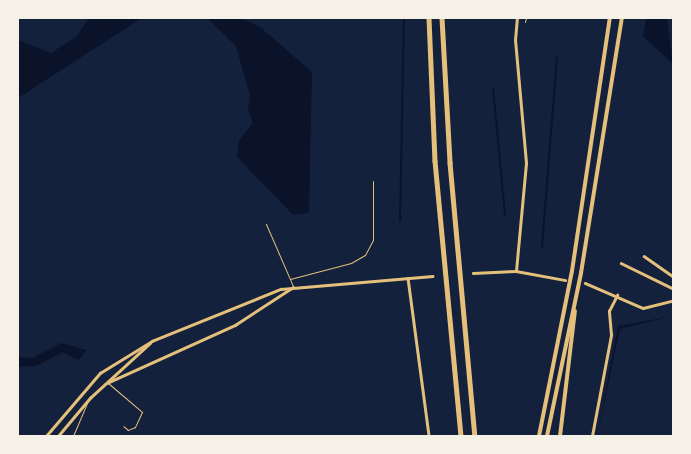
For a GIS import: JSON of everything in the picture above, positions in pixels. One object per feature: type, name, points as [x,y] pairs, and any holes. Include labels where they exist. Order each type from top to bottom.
[{"type":"highway","points":[[429,18],[444,264],[461,436]]},
{"type":"highway","points":[[442,18],[459,263],[475,436]]},
{"type":"main road","points":[[539,436],[572,271],[610,18]]},
{"type":"main road","points":[[560,436],[578,292],[622,18]]},
{"type":"main road","points":[[547,436],[578,292]]},
{"type":"street","points":[[512,18],[517,18],[514,40],[526,163],[516,271]]},
{"type":"street","points":[[644,256],[674,277]]},
{"type":"street","points":[[622,263],[674,289]]},
{"type":"street","points":[[473,273],[516,271],[565,280]]},
{"type":"street","points":[[46,436],[100,373],[152,342],[293,286],[432,276]]},
{"type":"street","points":[[408,278],[429,436]]},
{"type":"street","points":[[585,283],[617,295],[643,308],[674,300]]},
{"type":"street","points":[[107,383],[235,325],[293,286]]},
{"type":"street","points":[[592,436],[612,335],[610,310],[617,295]]},
{"type":"street","points":[[58,436],[88,401],[152,342]]},
{"type":"lane","points":[[290,279],[351,263],[365,255],[374,232],[373,181]]},
{"type":"lane","points":[[266,224],[293,286]]},
{"type":"lane","points":[[107,383],[142,412],[135,427],[128,430],[123,426]]},
{"type":"lane","points":[[73,436],[88,401]]},
{"type":"path","points":[[525,22],[526,18]]},
{"type":"water","points":[[89,18],[142,18],[18,98],[18,40],[51,53],[77,36]]},
{"type":"water","points":[[207,18],[242,18],[260,27],[312,72],[309,213],[293,215],[237,157],[239,140],[253,123],[248,110],[250,96],[236,46]]},
{"type":"water","points":[[646,18],[667,18],[673,64],[643,36]]},
{"type":"water","points":[[673,316],[620,329],[597,436],[618,326]]},
{"type":"water","points":[[61,343],[87,350],[79,360],[63,352],[36,366],[18,367],[18,357],[32,358]]},
{"type":"waterway","points":[[400,221],[404,18]]},
{"type":"waterway","points":[[542,247],[557,58]]},
{"type":"waterway","points":[[493,88],[505,215]]}]
